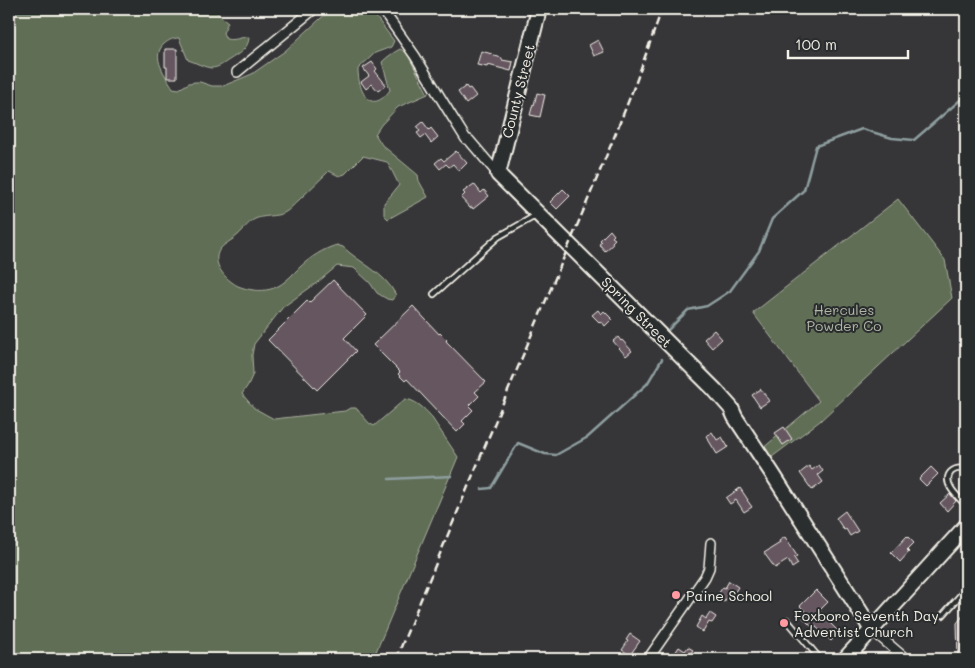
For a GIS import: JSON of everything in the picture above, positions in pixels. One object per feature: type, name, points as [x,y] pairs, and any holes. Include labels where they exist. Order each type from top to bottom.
[{"type":"street","points":[[238,72],[314,9]]},
{"type":"street","name":"Spring Street","points":[[382,9],[416,56],[466,138],[498,174],[731,408],[872,630]]},
{"type":"street","name":"County Street","points":[[498,174],[539,9]]},
{"type":"street","points":[[846,659],[966,526]]},
{"type":"street","points":[[648,659],[706,577],[712,543]]},
{"type":"street","points":[[872,630],[906,659]]},
{"type":"lane","points":[[434,294],[498,237],[539,214]]},
{"type":"lane","points":[[966,469],[954,470],[949,474],[948,479],[953,492],[966,506]]},
{"type":"lane","points":[[943,615],[966,588]]},
{"type":"lane","points":[[787,620],[820,659]]},
{"type":"green space","points":[[9,9],[215,9],[228,22],[223,33],[226,39],[232,40],[249,37],[249,41],[245,48],[225,63],[211,68],[188,60],[179,38],[168,41],[160,49],[159,60],[163,72],[173,88],[179,89],[195,82],[212,86],[223,86],[252,74],[285,51],[331,9],[370,9],[394,41],[391,47],[375,53],[358,69],[360,85],[366,98],[371,101],[377,101],[383,98],[390,90],[382,62],[400,49],[406,52],[409,57],[428,94],[398,107],[375,134],[382,145],[418,175],[419,181],[428,197],[388,219],[384,215],[384,203],[399,185],[387,162],[363,156],[345,174],[339,176],[329,171],[286,212],[252,221],[236,237],[224,245],[217,254],[218,265],[224,275],[233,283],[250,289],[267,290],[281,284],[318,254],[337,245],[343,247],[379,274],[396,295],[392,300],[387,299],[377,293],[370,283],[354,268],[337,266],[283,307],[254,344],[252,355],[253,374],[242,394],[254,408],[274,419],[345,411],[350,408],[356,408],[374,426],[405,399],[409,400],[419,405],[430,415],[458,457],[373,659],[9,659]]},
{"type":"green space","name":"Hercules Powder Co","points":[[898,199],[945,260],[952,298],[820,421],[768,460],[762,449],[819,401],[753,313]]},
{"type":"building","points":[[598,40],[604,52],[594,56],[589,45]]},
{"type":"building","points":[[165,49],[177,49],[177,78],[167,78]]},
{"type":"building","points":[[481,51],[502,58],[502,60],[513,62],[511,71],[488,65],[487,67],[477,65]]},
{"type":"building","points":[[372,62],[377,69],[375,71],[386,85],[378,91],[372,84],[366,89],[361,82],[369,76],[363,68]]},
{"type":"building","points":[[466,86],[476,96],[466,104],[458,92]]},
{"type":"building","points":[[537,93],[545,95],[540,117],[530,115]]},
{"type":"building","points":[[423,122],[438,137],[431,143],[425,135],[421,138],[417,133],[420,131],[417,127]]},
{"type":"building","points":[[456,151],[467,163],[459,171],[453,164],[449,167],[446,164],[440,169],[435,163],[441,158],[444,161]]},
{"type":"building","points":[[474,184],[481,193],[484,190],[489,196],[473,209],[461,198],[465,194],[463,192]]},
{"type":"building","points":[[563,189],[570,196],[557,209],[550,202]]},
{"type":"building","points":[[610,230],[614,235],[612,237],[615,239],[612,242],[613,244],[605,251],[599,244],[602,242],[600,240]]},
{"type":"building","points":[[333,280],[367,315],[344,338],[356,351],[317,390],[268,340],[307,301],[309,303]]},
{"type":"building","points":[[413,306],[486,382],[475,392],[479,396],[469,406],[473,410],[462,421],[465,424],[457,432],[407,379],[405,381],[398,374],[400,372],[373,345]]},
{"type":"building","points":[[598,310],[601,314],[604,311],[612,319],[605,326],[592,315]]},
{"type":"building","points":[[714,330],[722,339],[712,348],[704,339]]},
{"type":"building","points":[[618,337],[632,351],[626,356],[613,341]]},
{"type":"building","points":[[761,389],[769,401],[760,407],[752,395]]},
{"type":"building","points":[[784,427],[792,439],[783,445],[775,433]]},
{"type":"building","points":[[712,432],[717,440],[722,437],[728,447],[717,454],[706,436]]},
{"type":"building","points":[[819,465],[823,471],[818,475],[823,482],[812,490],[800,473],[809,466],[812,470]]},
{"type":"building","points":[[931,467],[938,474],[926,486],[919,479]]},
{"type":"building","points":[[740,488],[752,507],[744,512],[736,500],[730,504],[726,498]]},
{"type":"building","points":[[950,494],[956,501],[947,511],[940,503]]},
{"type":"building","points":[[845,511],[858,531],[850,536],[836,518]]},
{"type":"building","points":[[907,536],[914,543],[900,562],[891,553]]},
{"type":"building","points":[[785,537],[797,556],[794,558],[798,564],[792,568],[788,560],[775,568],[764,553],[780,543],[779,541]]},
{"type":"building","points":[[729,581],[738,587],[733,595],[730,593],[724,602],[716,597]]},
{"type":"building","points":[[816,590],[828,602],[819,611],[839,632],[831,641],[814,625],[812,627],[803,618],[807,613],[800,606]]},
{"type":"building","points":[[966,612],[966,659],[958,659],[957,623]]},
{"type":"building","points":[[710,613],[716,617],[712,623],[709,622],[703,632],[696,627],[702,616],[706,619]]},
{"type":"building","points":[[630,634],[640,641],[630,655],[622,650]]},
{"type":"building","points":[[679,647],[685,651],[688,647],[693,650],[687,659],[671,659]]},
{"type":"waterway","points":[[9,11],[82,12],[85,9]]},
{"type":"waterway","points":[[668,330],[688,310],[707,306],[730,291],[759,251],[772,219],[804,190],[816,146],[862,129],[892,138],[914,140],[966,95]]},
{"type":"waterway","points":[[482,489],[491,488],[518,443],[545,454],[556,455],[588,437],[647,384],[662,359]]},
{"type":"waterway","points":[[389,479],[452,476]]},
{"type":"railway","points":[[396,659],[615,135],[662,9]]},
{"type":"place","name":"Paine School","points":[[676,595]]},
{"type":"place","name":"Foxboro Seventh Day Adventist Church","points":[[784,623]]}]
